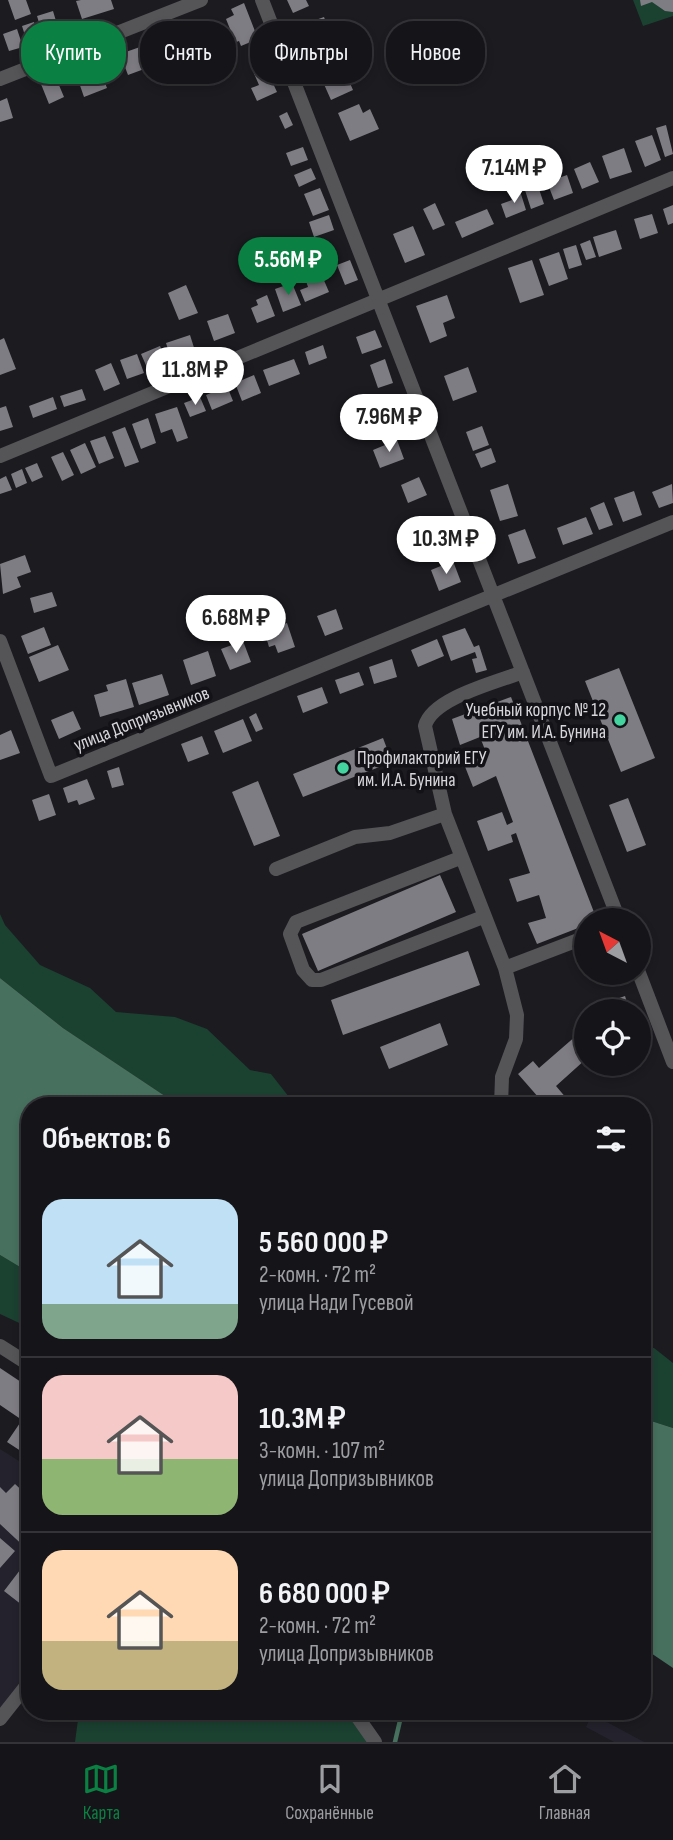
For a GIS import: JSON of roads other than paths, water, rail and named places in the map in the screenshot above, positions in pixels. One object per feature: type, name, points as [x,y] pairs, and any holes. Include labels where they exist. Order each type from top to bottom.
[{"type":"street","points":[[0,79],[201,0]]},
{"type":"street","points":[[262,0],[614,908]]},
{"type":"street","points":[[0,456],[673,178]]},
{"type":"street","name":"улица Допризывников","points":[[0,641],[51,776],[673,523]]},
{"type":"street","points":[[501,1097],[502,1077],[518,1026],[505,968],[445,814],[433,772],[425,726],[427,718],[445,702],[523,671]]},
{"type":"street","points":[[276,869],[355,837],[390,833],[445,814]]},
{"type":"street","points":[[460,858],[296,922],[290,934],[303,970],[312,979],[321,980],[483,917]]},
{"type":"street","points":[[505,968],[574,942]]},
{"type":"street","points":[[644,985],[673,1062]]},
{"type":"street","points":[[0,1346],[21,1359]]},
{"type":"street","points":[[0,1719],[21,1692]]},
{"type":"street","points":[[360,1720],[375,1742]]},
{"type":"waterway","points":[[395,1742],[400,1720]]},
{"type":"place","name":"Учебный корпус № 12 ЕГУ им. И.А. Бунина","points":[[620,720]]},
{"type":"place","name":"Профилакторий ЕГУ им. И.А. Бунина","points":[[343,768]]}]
